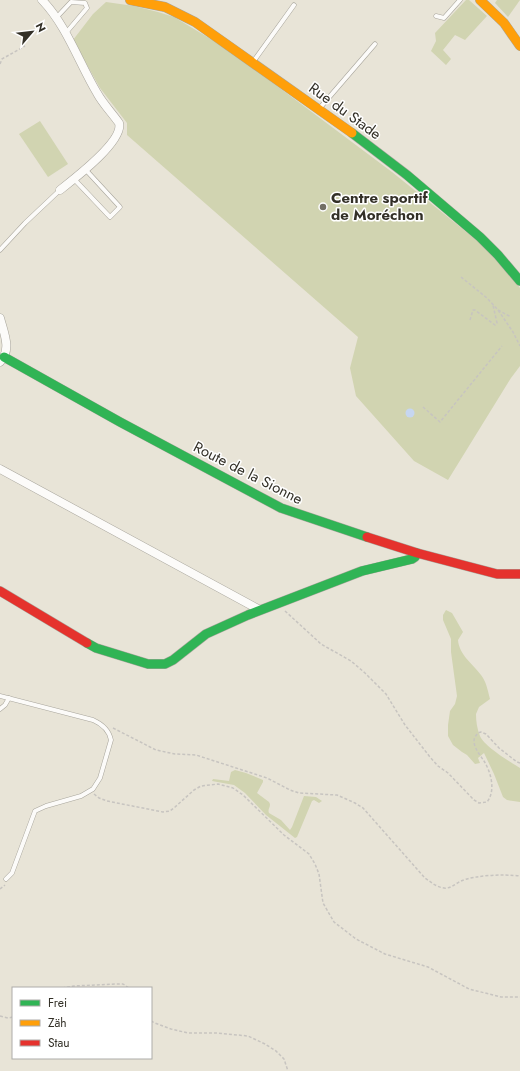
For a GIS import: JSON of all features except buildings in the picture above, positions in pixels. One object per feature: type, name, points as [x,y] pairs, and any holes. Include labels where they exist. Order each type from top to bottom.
[{"type":"street","name":"Rue du Stade","points":[[130,0],[165,7],[194,22],[319,109],[389,160],[437,200],[490,246],[520,281]]},
{"type":"street","points":[[480,0],[504,23],[520,46]]},
{"type":"street","points":[[45,1],[65,34],[96,93],[119,123],[121,128],[119,133],[105,151],[60,190]]},
{"type":"street","points":[[0,318],[7,347],[2,360]]},
{"type":"street","name":"Route de la Sionne","points":[[2,360],[274,505],[296,514],[417,553],[497,574],[520,574]]},
{"type":"street","points":[[0,469],[260,610]]},
{"type":"street","points":[[0,591],[96,648],[126,658],[156,665],[165,664],[173,660],[198,639],[209,632],[260,610],[362,571],[412,559],[417,553]]},
{"type":"lane","points":[[436,16],[444,18],[460,0]]},
{"type":"lane","points":[[56,18],[71,2],[85,3],[87,8],[65,34]]},
{"type":"lane","points":[[253,62],[294,5]]},
{"type":"lane","points":[[319,109],[375,44]]},
{"type":"lane","points":[[74,179],[110,217],[120,207],[85,169]]},
{"type":"lane","points":[[0,250],[25,223],[60,190]]},
{"type":"lane","points":[[0,696],[93,720],[103,726],[109,734],[110,743],[100,778],[91,790],[78,797],[34,811],[12,873],[6,879]]},
{"type":"lane","points":[[0,709],[5,705],[9,698]]},
{"type":"path","points":[[0,64],[2,59],[25,46]]},
{"type":"path","points":[[461,277],[487,298],[498,310],[513,332],[520,346]]},
{"type":"path","points":[[470,320],[473,310],[475,310],[495,325],[497,323],[493,305]]},
{"type":"path","points":[[498,310],[511,317]]},
{"type":"path","points":[[423,407],[440,422],[502,346]]},
{"type":"path","points":[[277,604],[320,644],[351,661],[365,673],[386,694],[405,725],[430,757],[474,800],[479,803],[487,802],[491,797],[492,792],[490,773],[475,746],[474,740],[478,733],[481,732],[486,734],[499,748],[520,763]]},
{"type":"path","points":[[103,726],[109,726],[156,750],[175,754],[196,755],[267,778],[299,793],[337,795],[355,803],[363,808],[425,878],[435,886],[445,889],[454,886],[461,881],[484,876],[509,874],[520,876]]},
{"type":"path","points":[[91,790],[99,798],[107,801],[163,812],[170,811],[176,807],[194,790],[201,786],[218,784],[234,788],[284,835],[309,854],[319,874],[324,903],[334,922],[356,939],[385,954],[428,967],[469,989],[501,997],[520,997]]},
{"type":"path","points":[[68,987],[119,984],[126,985],[128,987]]},
{"type":"path","points":[[0,1016],[12,1017]]},
{"type":"path","points":[[152,1021],[171,1029],[188,1033],[217,1033],[248,1036],[276,1051],[284,1059],[288,1071]]},
{"type":"green space","points":[[466,0],[469,0],[487,16],[465,40],[455,35],[443,50],[451,59],[446,65],[431,51],[436,41],[435,33]]},
{"type":"green space","points":[[497,0],[520,0],[508,17],[495,3]]},
{"type":"green space","name":"Centre sportif de Moréchon","points":[[106,2],[134,6],[174,17],[229,50],[392,172],[480,243],[511,276],[520,288],[520,366],[511,378],[448,480],[414,461],[356,396],[350,368],[358,337],[127,135],[127,123],[100,88],[73,40],[93,14]]},
{"type":"green space","points":[[40,121],[68,164],[48,177],[19,134]]},
{"type":"green space","points":[[446,610],[452,613],[463,632],[458,640],[461,650],[483,677],[488,689],[490,699],[479,707],[476,714],[480,736],[482,740],[492,749],[520,768],[520,802],[507,800],[503,797],[484,753],[478,758],[480,763],[475,764],[467,755],[453,745],[448,736],[450,711],[455,704],[457,696],[451,652],[451,639],[443,620],[443,615]]},
{"type":"green space","points":[[235,770],[263,780],[257,793],[269,802],[269,813],[281,820],[290,830],[304,796],[316,797],[322,801],[319,803],[314,800],[312,801],[297,837],[295,838],[266,815],[245,793],[234,785],[212,781],[213,779],[229,781],[231,772]]},
{"type":"water","points":[[410,408],[415,413],[410,418],[405,413]]},
{"type":"traffic: fast","points":[[352,133],[407,175],[480,237],[498,255],[520,281]]},
{"type":"traffic: fast","points":[[4,357],[120,422],[281,508],[367,537]]},
{"type":"traffic: fast","points":[[87,643],[96,648],[148,664],[165,664],[173,660],[206,634],[248,615],[362,571],[412,559],[417,553]]},
{"type":"traffic: slow","points":[[130,0],[165,7],[195,22],[352,133]]},
{"type":"traffic: slow","points":[[480,0],[504,23],[520,46]]},
{"type":"traffic: jam","points":[[367,537],[417,553],[497,574],[520,574]]},
{"type":"traffic: jam","points":[[0,591],[87,643]]},
{"type":"place","name":"Centre sportif de Moréchon","points":[[323,207]]}]
